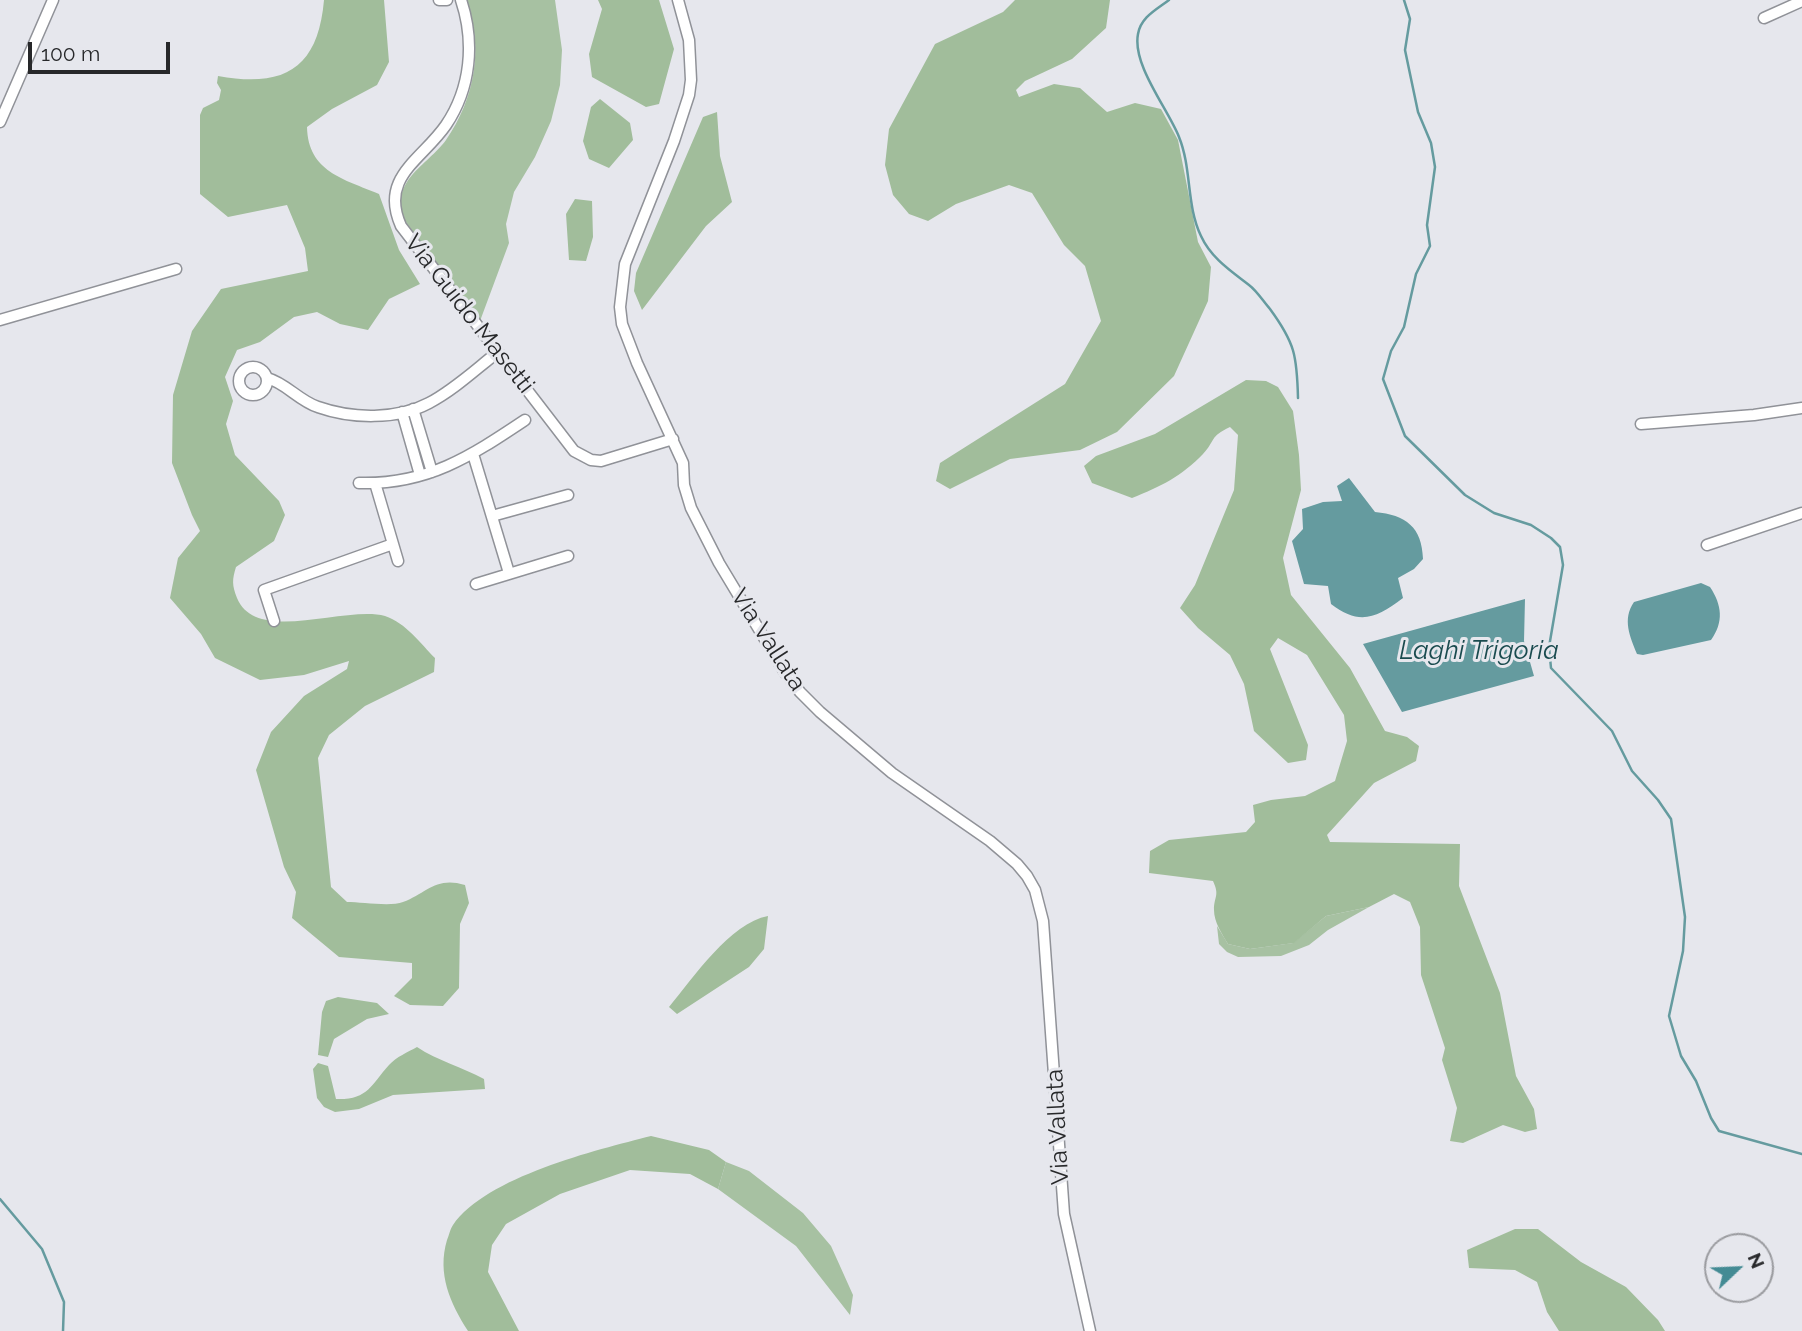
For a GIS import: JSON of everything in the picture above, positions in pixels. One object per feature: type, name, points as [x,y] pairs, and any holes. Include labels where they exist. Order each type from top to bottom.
[{"type":"street","points":[[0,122],[53,0]]},
{"type":"street","points":[[439,0],[447,0]]},
{"type":"street","name":"Via Guido Masetti","points":[[461,0],[470,49],[464,88],[446,125],[400,178],[395,206],[405,233],[564,439],[582,457],[601,461],[673,439]]},
{"type":"street","name":"Via Vallata","points":[[678,0],[684,14],[690,51],[689,95],[674,141],[625,264],[620,307],[622,324],[683,463],[684,485],[699,526],[784,671],[820,712],[892,773],[990,841],[1023,870],[1032,883],[1043,921],[1063,1214],[1090,1331]]},
{"type":"street","points":[[1763,18],[1802,1]]},
{"type":"street","points":[[0,320],[176,269]]},
{"type":"street","points":[[267,378],[276,381],[307,403],[325,410],[364,415],[402,412],[438,398],[498,352]]},
{"type":"street","points":[[1640,424],[1754,415],[1802,408]]},
{"type":"street","points":[[413,409],[432,472]]},
{"type":"street","points":[[402,412],[420,475]]},
{"type":"street","points":[[359,483],[420,475],[453,465],[525,419]]},
{"type":"street","points":[[473,454],[509,573]]},
{"type":"street","points":[[375,483],[398,561]]},
{"type":"street","points":[[492,516],[568,495]]},
{"type":"street","points":[[1707,545],[1802,513]]},
{"type":"street","points":[[274,621],[264,590],[393,544]]},
{"type":"street","points":[[476,584],[568,556]]},
{"type":"green space","points":[[324,0],[384,0],[389,62],[377,85],[332,109],[307,127],[309,142],[321,164],[330,172],[379,194],[399,250],[420,284],[389,299],[368,330],[340,324],[317,312],[294,317],[260,342],[237,350],[225,377],[233,401],[226,424],[235,455],[279,501],[285,515],[274,541],[236,567],[233,586],[237,598],[247,612],[263,619],[282,621],[368,614],[385,616],[406,628],[435,658],[434,672],[365,706],[329,735],[318,758],[331,887],[347,902],[398,903],[439,884],[465,885],[469,903],[460,924],[459,988],[443,1006],[410,1005],[394,996],[412,978],[412,963],[339,957],[292,918],[296,892],[284,867],[256,770],[271,732],[304,696],[347,669],[349,661],[304,675],[260,680],[215,658],[201,634],[170,598],[178,558],[200,531],[172,463],[173,395],[192,331],[221,289],[308,271],[305,248],[287,205],[228,217],[200,194],[200,115],[203,108],[219,100],[221,90],[217,83],[218,76],[262,79],[279,75],[305,58],[314,43]]},
{"type":"green space","points":[[466,0],[555,0],[562,50],[560,85],[551,121],[535,157],[514,192],[506,224],[509,243],[480,321],[405,221],[401,207],[405,185],[446,140],[470,90],[474,72],[475,36]]},
{"type":"green space","points":[[598,0],[659,0],[674,49],[659,104],[646,107],[592,77],[589,54],[602,9]]},
{"type":"green space","points":[[1015,0],[1110,0],[1106,28],[1072,59],[1025,81],[1016,90],[1019,97],[1054,84],[1080,88],[1107,112],[1135,103],[1161,109],[1178,140],[1198,242],[1211,267],[1208,301],[1174,376],[1117,432],[1080,450],[1010,459],[950,489],[936,481],[940,463],[1065,384],[1101,321],[1085,266],[1064,245],[1032,193],[1009,185],[956,204],[928,221],[909,214],[893,195],[885,165],[889,129],[935,44],[1003,12]]},
{"type":"green space","points":[[600,99],[630,123],[633,140],[609,168],[589,159],[583,141],[591,107]]},
{"type":"green space","points":[[717,112],[720,156],[732,202],[706,226],[642,310],[634,291],[636,273],[703,117]]},
{"type":"green space","points":[[575,199],[592,201],[593,237],[586,261],[569,260],[566,214]]},
{"type":"green space","points":[[1246,380],[1266,381],[1278,387],[1293,411],[1301,490],[1283,558],[1291,595],[1350,668],[1385,731],[1407,737],[1419,746],[1416,761],[1374,783],[1327,835],[1330,842],[1460,844],[1459,886],[1500,993],[1516,1076],[1534,1109],[1537,1129],[1525,1132],[1503,1125],[1463,1143],[1450,1141],[1457,1108],[1442,1060],[1445,1048],[1421,975],[1420,927],[1410,902],[1394,894],[1369,907],[1326,916],[1294,943],[1250,949],[1228,944],[1221,932],[1214,914],[1216,893],[1213,881],[1149,873],[1150,851],[1169,840],[1246,832],[1255,822],[1253,805],[1305,796],[1335,781],[1347,741],[1344,715],[1307,655],[1278,638],[1270,649],[1308,745],[1306,760],[1288,763],[1254,731],[1244,684],[1230,655],[1198,628],[1180,608],[1195,585],[1234,490],[1238,435],[1230,427],[1223,430],[1203,454],[1179,475],[1132,498],[1092,483],[1084,466],[1096,456],[1155,434]]},
{"type":"green space","points":[[1369,907],[1328,930],[1309,945],[1281,956],[1238,957],[1219,944],[1217,926],[1228,944],[1250,949],[1293,943],[1326,916]]},
{"type":"green space","points":[[768,916],[764,949],[749,967],[677,1014],[669,1007],[727,940],[740,929]]},
{"type":"green space","points":[[338,997],[377,1003],[389,1014],[367,1019],[334,1039],[328,1057],[318,1055],[322,1012],[326,1001]]},
{"type":"green space","points":[[417,1047],[484,1079],[485,1089],[393,1095],[359,1109],[335,1112],[324,1107],[317,1098],[313,1069],[318,1063],[328,1066],[336,1099],[347,1099],[362,1094],[392,1062]]},
{"type":"green space","points":[[651,1136],[709,1150],[726,1162],[718,1189],[690,1174],[630,1170],[560,1194],[506,1224],[492,1245],[488,1272],[519,1331],[468,1331],[451,1299],[445,1276],[444,1253],[453,1225],[469,1208],[516,1179],[601,1149]]},
{"type":"green space","points":[[726,1162],[749,1171],[803,1213],[831,1246],[853,1295],[850,1315],[796,1246],[718,1189]]},
{"type":"green space","points":[[1515,1229],[1538,1229],[1581,1262],[1626,1287],[1665,1331],[1559,1331],[1547,1312],[1537,1282],[1515,1270],[1469,1268],[1467,1250]]},
{"type":"water","points":[[1349,478],[1375,512],[1395,516],[1410,525],[1416,531],[1422,548],[1423,559],[1414,569],[1398,578],[1403,598],[1368,617],[1351,615],[1331,604],[1328,586],[1304,584],[1292,541],[1303,529],[1302,509],[1323,502],[1342,501],[1337,486]]},
{"type":"water","points":[[1701,583],[1710,587],[1719,607],[1720,620],[1711,640],[1637,654],[1628,621],[1634,602]]},
{"type":"water","name":"Laghi Trigoria","points":[[1525,599],[1524,641],[1534,676],[1402,712],[1363,644]]},
{"type":"waterway","points":[[1169,0],[1142,23],[1138,34],[1140,59],[1179,137],[1186,162],[1193,212],[1201,236],[1216,257],[1252,287],[1285,331],[1295,360],[1298,398]]},
{"type":"waterway","points":[[1404,0],[1410,19],[1405,50],[1418,112],[1431,143],[1435,167],[1427,225],[1430,246],[1416,274],[1404,327],[1391,351],[1383,379],[1405,436],[1465,495],[1494,513],[1531,525],[1560,547],[1563,565],[1549,647],[1551,668],[1612,731],[1632,771],[1671,819],[1685,917],[1683,951],[1669,1016],[1681,1056],[1719,1131],[1802,1154]]},
{"type":"waterway","points":[[0,1199],[42,1249],[64,1302],[63,1331]]}]
